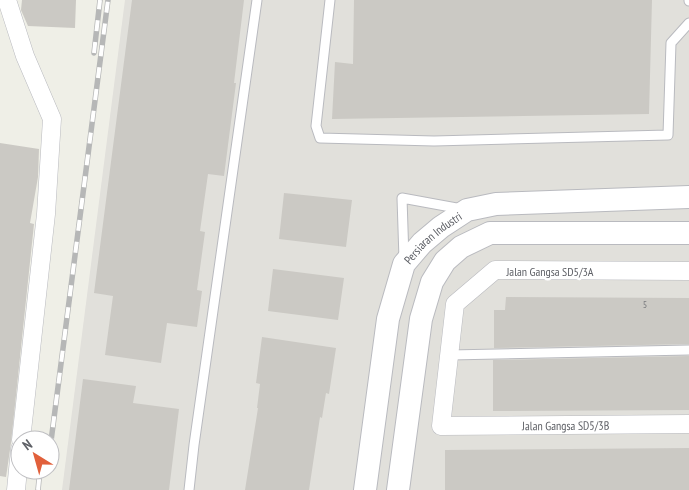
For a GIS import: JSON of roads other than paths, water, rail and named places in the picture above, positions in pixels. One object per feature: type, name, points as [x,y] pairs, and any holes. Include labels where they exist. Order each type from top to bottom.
[{"type":"street","points":[[7,0],[25,56],[52,119],[46,214],[22,430]]},
{"type":"street","name":"Persiaran Industri","points":[[365,490],[388,319],[404,264],[422,243],[441,227],[467,210],[496,204],[689,198]]},
{"type":"street","name":"Persiaran Industri","points":[[398,490],[421,319],[432,282],[446,261],[461,247],[490,233],[689,233]]},
{"type":"street","name":"Jalan Gangsa SD5/3A","points":[[441,426],[455,304],[495,270],[689,271]]},
{"type":"street","name":"Jalan Gangsa SD5/3B","points":[[441,426],[689,424]]},
{"type":"lane","points":[[189,490],[256,0]]},
{"type":"lane","points":[[330,0],[316,126],[320,138],[434,141],[668,135],[671,43],[689,23]]},
{"type":"lane","points":[[404,264],[402,198],[467,210]]},
{"type":"lane","points":[[450,354],[689,350]]},
{"type":"railway","points":[[94,53],[100,0]]},
{"type":"railway","points":[[52,430],[108,0]]},
{"type":"railway","points":[[38,490],[39,480]]}]
